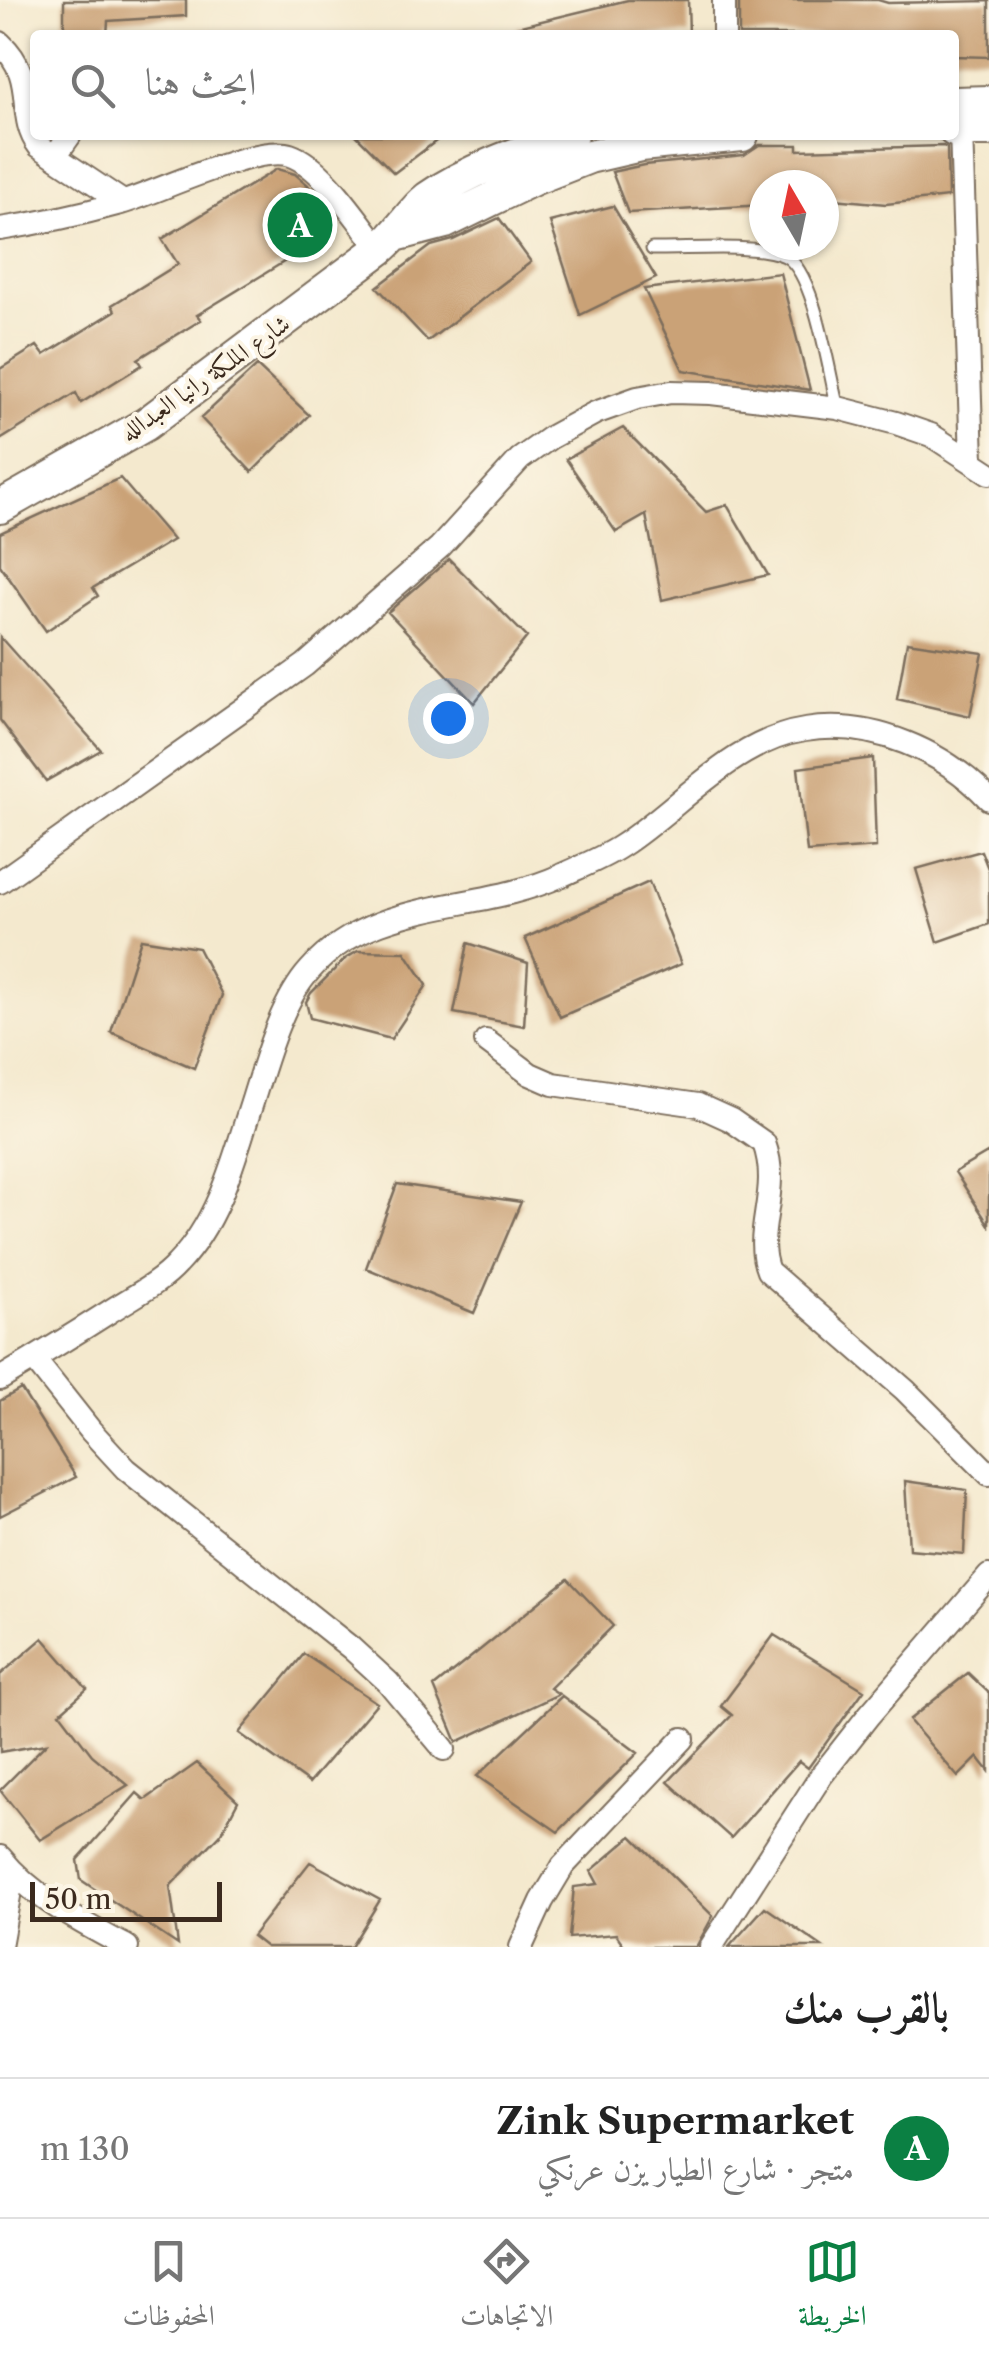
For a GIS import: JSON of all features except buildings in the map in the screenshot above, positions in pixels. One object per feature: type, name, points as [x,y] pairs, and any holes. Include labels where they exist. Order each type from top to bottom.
[{"type":"main road","points":[[965,124],[989,102]]},
{"type":"main road","name":"شارع الملكة رانيا العبدالله","points":[[0,507],[146,424],[390,241],[426,200],[480,170],[558,140]]},
{"type":"main road","name":"شارع الملكة رانيا العبدالله","points":[[390,241],[445,222],[589,157],[696,140]]},
{"type":"street","points":[[724,0],[724,30]]},
{"type":"street","points":[[0,43],[21,70],[30,118]]},
{"type":"street","points":[[965,124],[981,466]]},
{"type":"street","points":[[34,140],[123,202]]},
{"type":"street","points":[[55,156],[66,140]]},
{"type":"street","points":[[0,229],[123,202],[272,153],[289,154],[317,174],[390,241]]},
{"type":"street","points":[[0,882],[304,665],[440,547],[520,459],[551,436],[595,413],[637,398],[671,392],[838,408],[931,435],[981,466]]},
{"type":"street","points":[[0,1380],[159,1280],[191,1248],[230,1174],[278,1026],[307,972],[336,944],[370,926],[410,913],[507,894],[557,878],[620,846],[728,764],[768,741],[802,730],[835,727],[871,732],[914,746],[946,763],[989,799]]},
{"type":"street","points":[[486,1041],[530,1074],[553,1084],[698,1105],[731,1120],[764,1142],[772,1174],[762,1242],[768,1270],[905,1390],[989,1474]]},
{"type":"street","points":[[34,1359],[126,1469],[351,1648],[388,1682],[444,1750]]},
{"type":"street","points":[[711,1947],[821,1776],[989,1576]]},
{"type":"street","points":[[521,1947],[542,1901],[564,1866],[682,1739]]},
{"type":"street","points":[[0,1946],[7,1866]]},
{"type":"street","points":[[7,1866],[70,1916],[127,1947]]},
{"type":"lane","points":[[652,250],[768,251],[792,261],[808,288],[838,408]]},
{"type":"place","name":"Zink Supermarket","points":[[300,225]]}]
